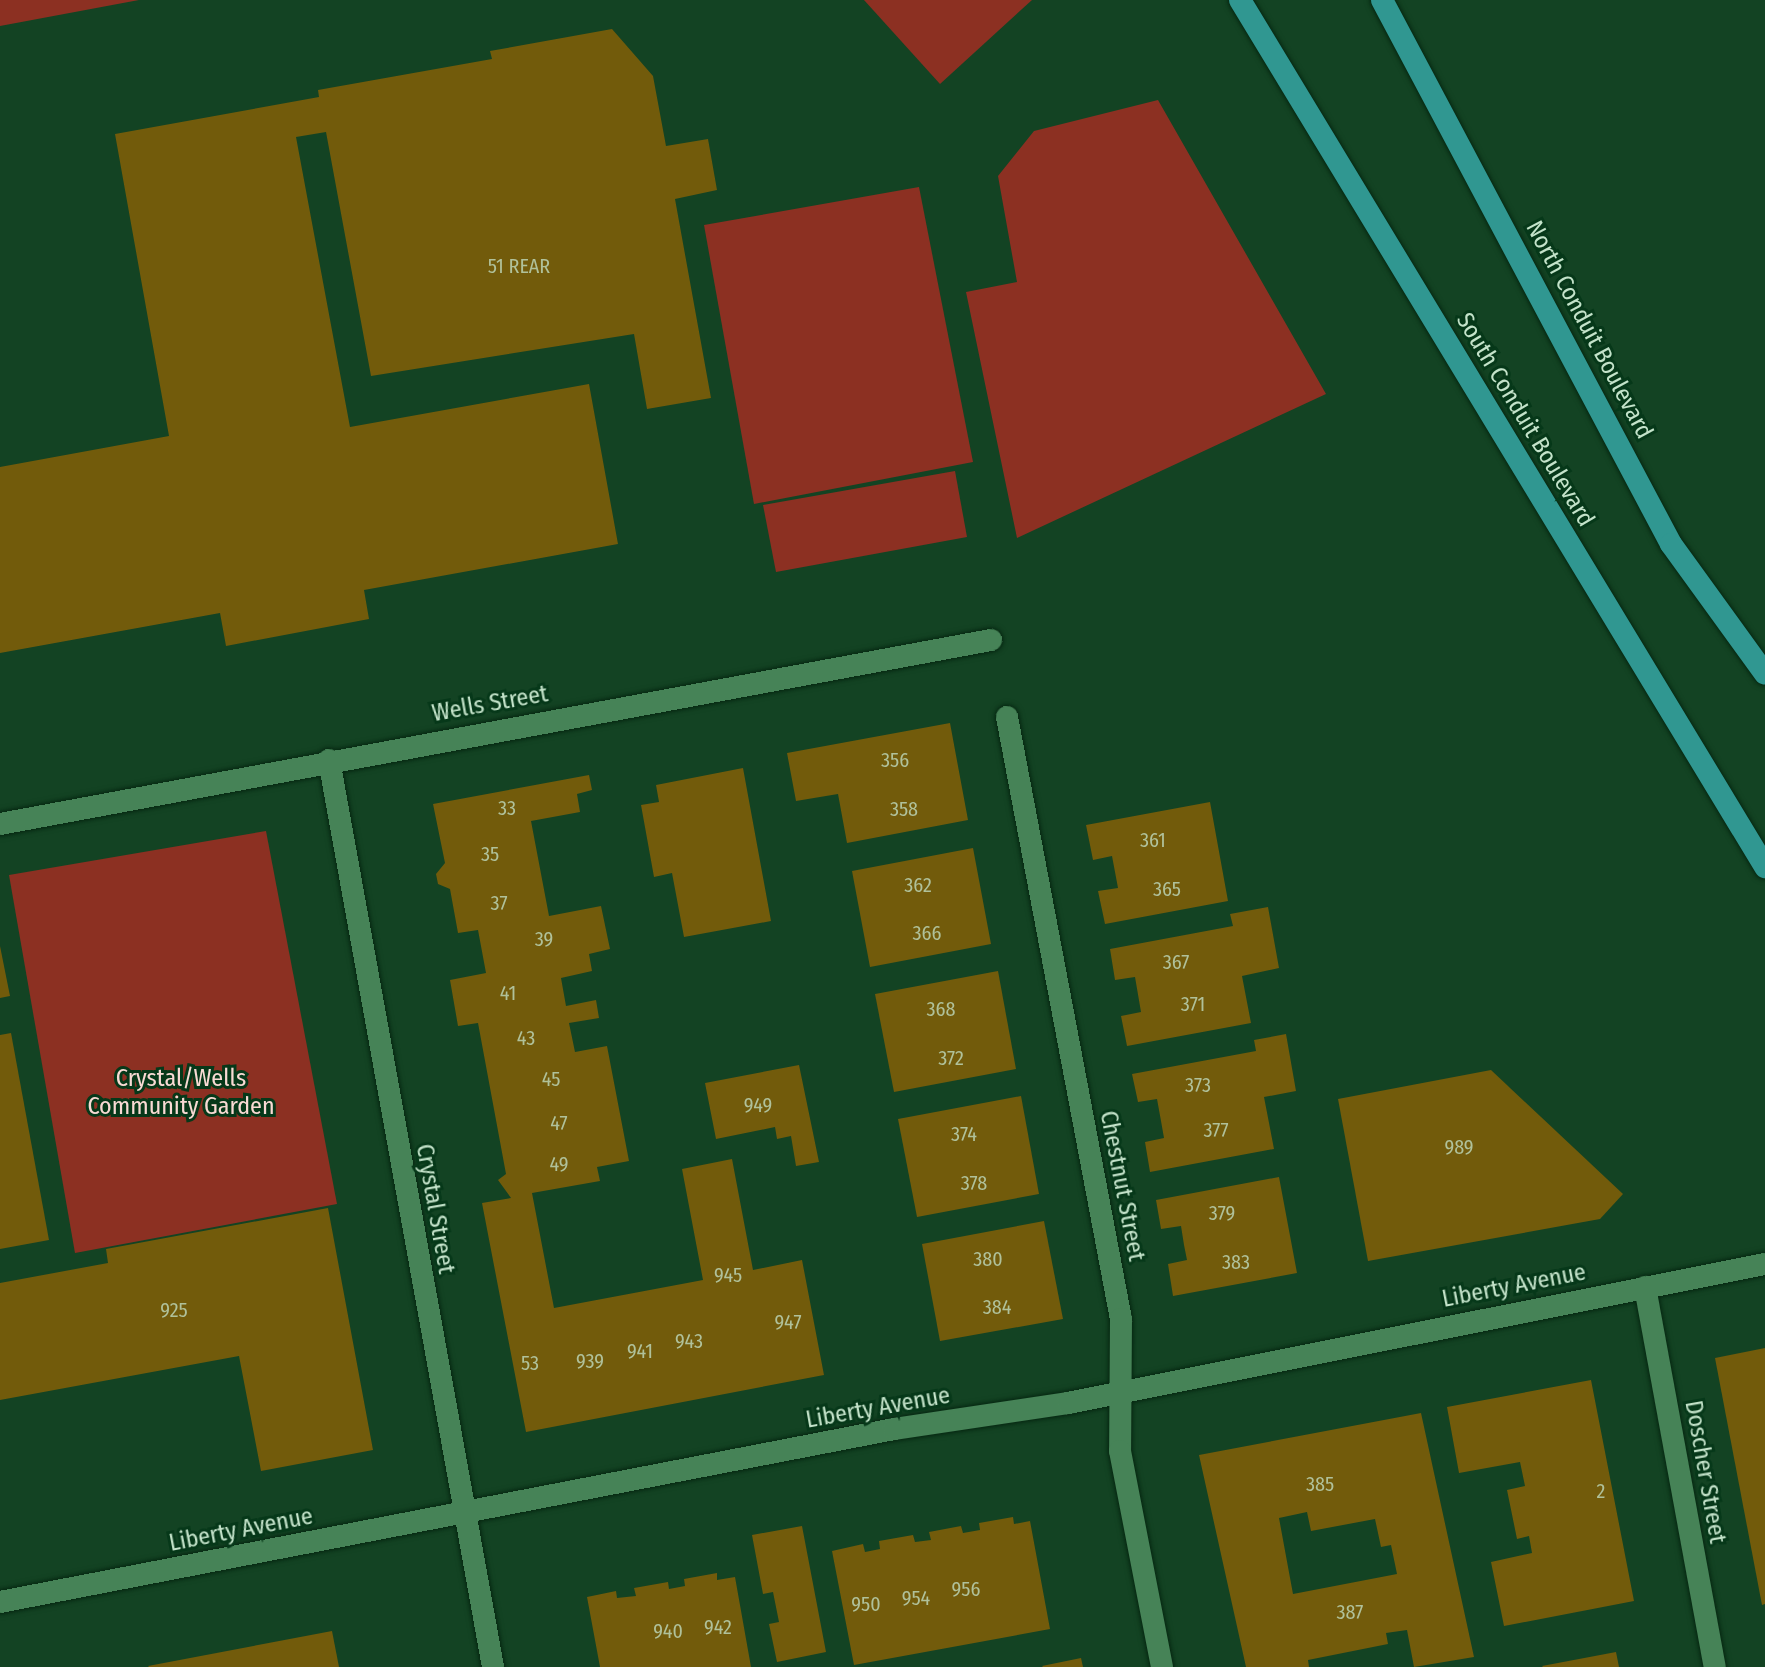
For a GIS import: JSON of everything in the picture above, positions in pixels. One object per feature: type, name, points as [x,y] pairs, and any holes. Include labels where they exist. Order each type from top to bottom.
[{"type":"main road","name":"South Conduit Boulevard","points":[[1240,0],[1765,867]]},
{"type":"main road","name":"North Conduit Boulevard","points":[[1382,0],[1671,544],[1765,674]]},
{"type":"street","name":"Wells Street","points":[[0,824],[329,760],[991,640]]},
{"type":"street","name":"Chestnut Street","points":[[1007,717],[1121,1319],[1120,1451],[1162,1667]]},
{"type":"street","name":"Crystal Street","points":[[329,760],[493,1667]]},
{"type":"street","name":"Liberty Avenue","points":[[0,1602],[1121,1390],[1765,1264]]},
{"type":"street","name":"Doscher Street","points":[[1645,1287],[1715,1667]]},
{"type":"green space","points":[[0,0],[139,0],[0,26]]},
{"type":"green space","points":[[864,0],[1032,0],[940,84]]},
{"type":"green space","points":[[1158,100],[1326,394],[1017,538],[966,292],[1017,282],[998,176],[1034,131]]},
{"type":"green space","points":[[919,187],[973,462],[754,504],[704,225]]},
{"type":"green space","points":[[955,471],[967,537],[776,572],[763,505]]},
{"type":"green space","name":"Crystal/Wells Community Garden","points":[[266,831],[337,1204],[75,1253],[9,875]]},
{"type":"building","points":[[612,29],[653,76],[666,146],[708,139],[717,190],[675,199],[711,398],[647,409],[634,334],[371,376],[326,132],[296,137],[350,427],[589,384],[618,544],[364,590],[369,619],[226,646],[220,613],[0,653],[0,467],[169,436],[115,134],[319,97],[318,90],[492,59],[490,51]]},
{"type":"building","points":[[950,723],[968,820],[847,843],[838,794],[796,801],[787,753]]},
{"type":"building","points":[[743,768],[771,921],[684,937],[672,873],[654,877],[641,805],[659,802],[656,785]]},
{"type":"building","points":[[589,775],[592,790],[577,794],[580,812],[531,821],[549,916],[601,906],[610,949],[589,954],[592,971],[561,978],[566,1006],[596,1000],[599,1018],[569,1023],[575,1052],[607,1046],[629,1161],[597,1167],[600,1181],[532,1193],[554,1308],[703,1280],[682,1169],[732,1159],[753,1270],[802,1260],[824,1375],[526,1432],[482,1203],[511,1198],[498,1180],[506,1174],[478,1023],[458,1026],[450,980],[486,973],[478,930],[458,933],[450,889],[438,884],[436,874],[445,863],[433,804]]},
{"type":"building","points":[[1210,802],[1228,901],[1105,924],[1098,891],[1118,888],[1112,856],[1093,860],[1086,825]]},
{"type":"building","points":[[973,848],[991,944],[870,967],[852,871]]},
{"type":"building","points":[[1268,907],[1279,968],[1242,976],[1251,1023],[1127,1046],[1121,1016],[1141,1012],[1135,977],[1115,980],[1110,949],[1233,926],[1230,914]]},
{"type":"building","points":[[0,946],[10,996],[0,998]]},
{"type":"building","points":[[998,971],[1016,1069],[894,1092],[875,994]]},
{"type":"building","points":[[11,1033],[49,1240],[0,1249],[0,1035]]},
{"type":"building","points":[[1286,1034],[1296,1091],[1264,1097],[1274,1149],[1150,1172],[1145,1142],[1164,1138],[1157,1099],[1138,1102],[1132,1074],[1256,1051],[1254,1040]]},
{"type":"building","points":[[799,1065],[819,1162],[796,1166],[791,1136],[777,1139],[775,1127],[716,1139],[705,1083]]},
{"type":"building","points":[[1491,1070],[1623,1194],[1600,1219],[1368,1261],[1338,1099]]},
{"type":"building","points":[[1021,1096],[1039,1194],[917,1217],[898,1119]]},
{"type":"building","points":[[1279,1177],[1297,1273],[1173,1296],[1168,1264],[1187,1260],[1181,1226],[1161,1229],[1156,1200]]},
{"type":"building","points":[[328,1208],[373,1450],[261,1471],[239,1356],[0,1400],[0,1283],[108,1263],[106,1249]]},
{"type":"building","points":[[1044,1221],[1063,1319],[940,1341],[922,1244]]},
{"type":"building","points":[[1765,1348],[1765,1604],[1762,1605],[1715,1358]]},
{"type":"building","points":[[1591,1380],[1634,1601],[1504,1626],[1491,1562],[1532,1553],[1529,1536],[1517,1539],[1507,1490],[1525,1486],[1520,1462],[1459,1473],[1447,1407]]},
{"type":"building","points":[[1421,1413],[1474,1657],[1414,1667],[1407,1630],[1386,1633],[1388,1644],[1308,1660],[1309,1667],[1246,1667],[1199,1455]],"holes":[[[1307,1512],[1311,1531],[1375,1519],[1381,1547],[1391,1545],[1397,1574],[1293,1594],[1279,1518]]]},
{"type":"building","points":[[1013,1517],[1014,1524],[1030,1521],[1050,1629],[854,1665],[832,1551],[863,1544],[865,1552],[880,1549],[879,1541],[913,1535],[915,1542],[931,1540],[929,1532],[961,1526],[963,1533],[980,1530],[979,1523]]},
{"type":"building","points":[[802,1526],[826,1652],[777,1662],[769,1624],[779,1622],[773,1592],[763,1594],[752,1535]]},
{"type":"building","points":[[717,1573],[717,1580],[735,1577],[751,1667],[600,1667],[587,1597],[616,1591],[617,1598],[636,1596],[634,1588],[668,1582],[669,1589],[685,1586],[684,1579]]},
{"type":"building","points":[[332,1631],[339,1667],[148,1666]]},
{"type":"building","points":[[1616,1652],[1619,1667],[1542,1666]]},
{"type":"building","points":[[1081,1658],[1083,1667],[1042,1666]]}]
